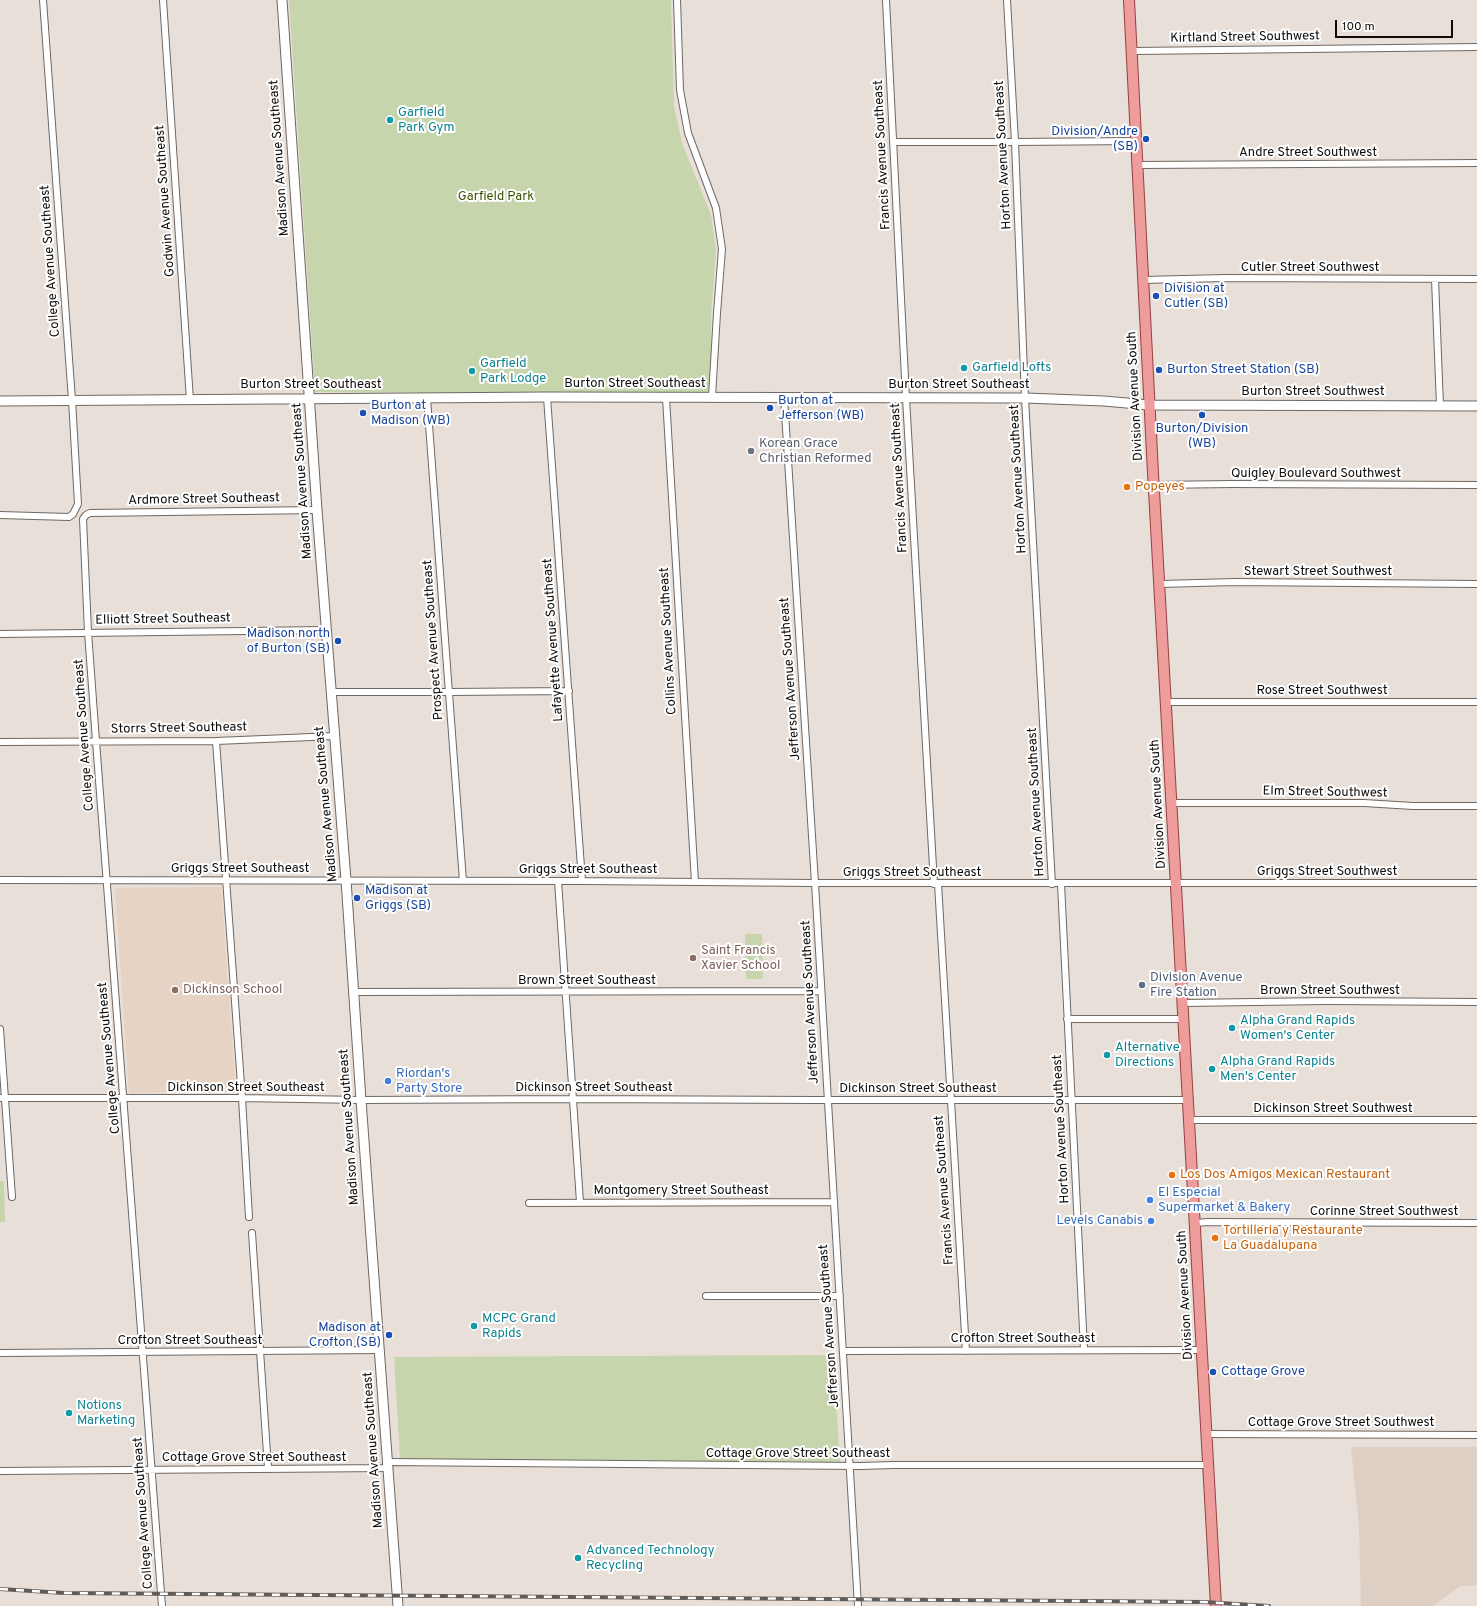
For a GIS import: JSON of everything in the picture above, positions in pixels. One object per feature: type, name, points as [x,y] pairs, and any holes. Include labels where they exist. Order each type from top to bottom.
[{"type":"main road","name":"Division Avenue South","points":[[1129,0],[1133,51],[1149,405],[1216,1606]]},
{"type":"street","name":"College Avenue Southeast","points":[[0,515],[69,517],[73,514],[78,504],[72,400],[43,0]]},
{"type":"street","name":"Godwin Avenue Southeast","points":[[163,0],[190,400]]},
{"type":"street","name":"Madison Avenue Southeast","points":[[282,0],[317,510],[346,880],[398,1606]]},
{"type":"street","points":[[677,0],[680,90],[686,126],[716,208],[722,249],[716,313],[712,397]]},
{"type":"street","name":"Francis Avenue Southeast","points":[[886,0],[906,398],[966,1351]]},
{"type":"street","name":"Horton Avenue Southeast","points":[[1007,0],[1015,142],[1025,398],[1052,884]]},
{"type":"street","name":"Kirtland Street Southwest","points":[[1133,51],[1477,47]]},
{"type":"street","points":[[893,142],[1137,141]]},
{"type":"street","name":"Andre Street Southwest","points":[[1138,165],[1477,163]]},
{"type":"street","name":"Cutler Street Southwest","points":[[1143,280],[1225,278],[1477,279]]},
{"type":"street","points":[[1435,279],[1440,406]]},
{"type":"street","name":"Lafayette Avenue Southeast","points":[[547,397],[582,881]]},
{"type":"street","name":"Burton Street Southeast","points":[[0,401],[310,398],[784,397],[1025,398],[1104,401],[1149,405]]},
{"type":"street","name":"Jefferson Avenue Southeast","points":[[784,397],[815,884],[820,991],[844,1352],[858,1606]]},
{"type":"street","name":"Prospect Avenue Southeast","points":[[427,398],[463,881]]},
{"type":"street","name":"Collins Avenue Southeast","points":[[666,398],[695,882]]},
{"type":"street","name":"Burton Street Southwest","points":[[1149,405],[1477,406]]},
{"type":"street","name":"Quigley Boulevard Southwest","points":[[1154,485],[1477,485]]},
{"type":"street","name":"Ardmore Street Southeast","points":[[90,513],[317,510]]},
{"type":"street","name":"College Avenue Southeast","points":[[90,513],[86,515],[83,523],[88,632],[162,1606]]},
{"type":"street","name":"Stewart Street Southwest","points":[[1160,584],[1234,582],[1477,584]]},
{"type":"street","name":"Elliott Street Southeast","points":[[0,634],[326,630]]},
{"type":"street","points":[[332,692],[569,691]]},
{"type":"street","name":"Rose Street Southwest","points":[[1166,702],[1477,702]]},
{"type":"street","name":"Storrs Street Southeast","points":[[0,742],[216,741],[335,736]]},
{"type":"street","points":[[216,741],[227,879],[249,1217]]},
{"type":"street","name":"Elm Street Southwest","points":[[1172,803],[1364,803],[1413,806],[1477,806]]},
{"type":"street","name":"Griggs Street Southeast","points":[[0,880],[227,879],[815,884],[1176,884]]},
{"type":"street","points":[[558,881],[580,1202]]},
{"type":"street","name":"Griggs Street Southwest","points":[[1176,884],[1477,883]]},
{"type":"street","name":"Horton Avenue Southeast","points":[[1061,884],[1084,1350]]},
{"type":"street","name":"Brown Street Southeast","points":[[354,992],[820,991]]},
{"type":"street","name":"Brown Street Southwest","points":[[1183,1003],[1320,1001],[1477,1002]]},
{"type":"street","points":[[1067,1019],[1184,1019]]},
{"type":"street","points":[[0,1029],[2,1098],[12,1197]]},
{"type":"street","name":"Dickinson Street Southeast","points":[[2,1098],[242,1098],[361,1100],[1188,1100]]},
{"type":"street","name":"Dickinson Street Southwest","points":[[1189,1120],[1477,1120]]},
{"type":"street","name":"Montgomery Street Southeast","points":[[529,1203],[834,1202]]},
{"type":"street","name":"Corinne Street Southwest","points":[[1195,1223],[1477,1224]]},
{"type":"street","points":[[252,1233],[268,1468]]},
{"type":"street","points":[[706,1296],[840,1296]]},
{"type":"street","name":"Crofton Street Southeast","points":[[0,1353],[380,1350]]},
{"type":"street","name":"Crofton Street Southeast","points":[[844,1352],[1202,1350]]},
{"type":"street","name":"Cottage Grove Street Southwest","points":[[1206,1434],[1477,1435]]},
{"type":"street","name":"Cottage Grove Street Southeast","points":[[0,1471],[152,1470],[388,1465],[1208,1465]]},
{"type":"shaded area","name":"Dickinson School","points":[[221,887],[236,1092],[129,1093],[115,888]]},
{"type":"shaded area","points":[[1351,1447],[1477,1447],[1477,1585],[1460,1586],[1433,1606],[1361,1606],[1359,1527]]},
{"type":"green space","name":"Garfield Park","points":[[289,0],[671,0],[674,106],[682,143],[711,215],[716,250],[711,316],[712,394],[315,392]]},
{"type":"green space","points":[[745,934],[762,934],[763,979],[746,979]]},
{"type":"green space","points":[[0,1181],[4,1181],[5,1222],[0,1222]]},
{"type":"green space","points":[[833,1355],[840,1462],[400,1459],[394,1357]]},
{"type":"railway","points":[[0,1589],[64,1593],[1204,1602],[1269,1606]]},
{"type":"place","name":"Garfield Park Gym","points":[[390,120]]},
{"type":"place","name":"Division/Andre (SB)","points":[[1146,139]]},
{"type":"place","name":"Division at Cutler (SB)","points":[[1156,296]]},
{"type":"place","name":"Garfield Lofts","points":[[964,368]]},
{"type":"place","name":"Burton Street Station (SB)","points":[[1159,370]]},
{"type":"place","name":"Garfield Park Lodge","points":[[472,371]]},
{"type":"place","name":"Burton at Jefferson (WB)","points":[[770,408]]},
{"type":"place","name":"Burton at Madison (WB)","points":[[363,413]]},
{"type":"place","name":"Burton/Division (WB)","points":[[1202,415]]},
{"type":"place","name":"Korean Grace Christian Reformed","points":[[751,451]]},
{"type":"place","name":"Popeyes","points":[[1127,487]]},
{"type":"place","name":"Madison north of Burton (SB)","points":[[338,641]]},
{"type":"place","name":"Madison at Griggs (SB)","points":[[357,898]]},
{"type":"place","name":"Saint Francis Xavier School","points":[[693,958]]},
{"type":"place","name":"Division Avenue Fire Station","points":[[1142,985]]},
{"type":"place","name":"Dickinson School","points":[[175,990]]},
{"type":"place","name":"Alpha Grand Rapids Women's Center","points":[[1232,1028]]},
{"type":"place","name":"Alternative Directions","points":[[1107,1055]]},
{"type":"place","name":"Alpha Grand Rapids Men's Center","points":[[1212,1069]]},
{"type":"place","name":"Riordan's Party Store","points":[[388,1081]]},
{"type":"place","name":"Los Dos Amigos Mexican Restaurant","points":[[1172,1175]]},
{"type":"place","name":"El Especial Supermarket & Bakery","points":[[1150,1200]]},
{"type":"place","name":"Levels Canabis","points":[[1151,1221]]},
{"type":"place","name":"Tortilleria y Restaurante La Guadalupana","points":[[1215,1238]]},
{"type":"place","name":"MCPC Grand Rapids","points":[[474,1326]]},
{"type":"place","name":"Madison at Crofton (SB)","points":[[389,1335]]},
{"type":"place","name":"Cottage Grove","points":[[1213,1372]]},
{"type":"place","name":"Notions Marketing","points":[[69,1413]]},
{"type":"place","name":"Advanced Technology Recycling","points":[[578,1558]]}]
